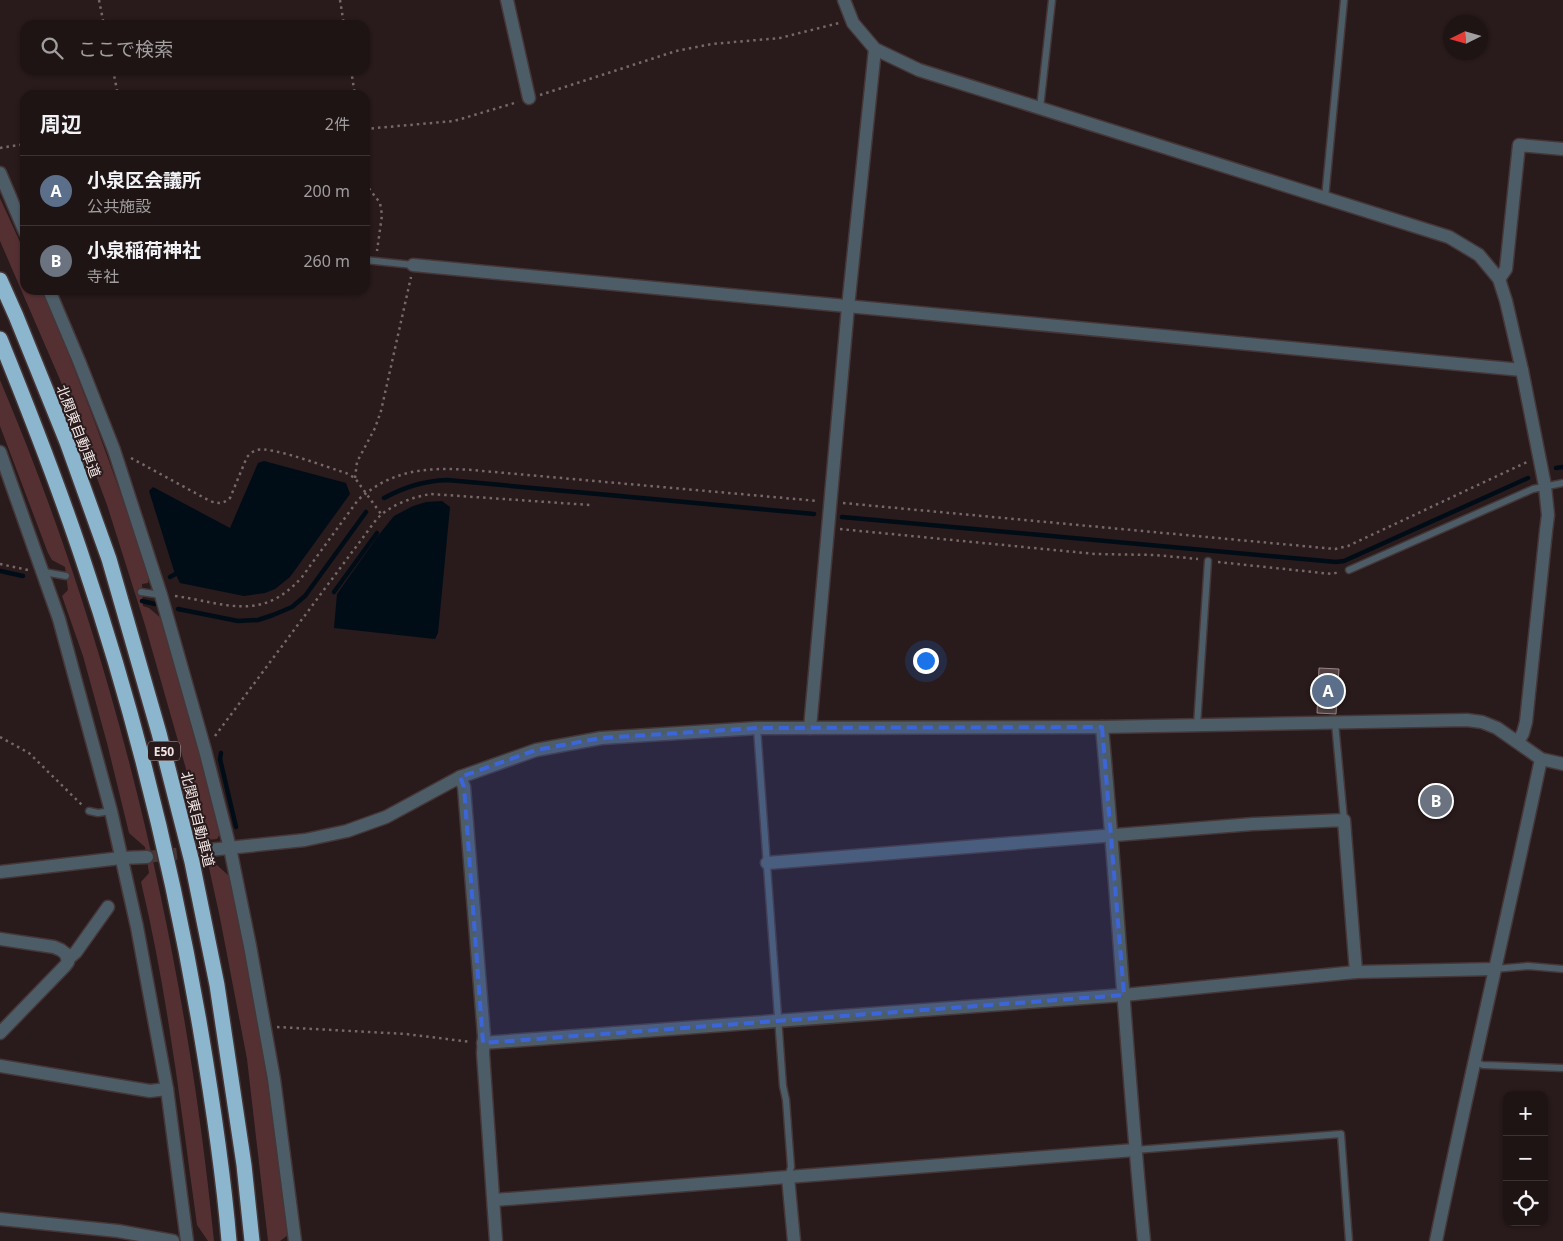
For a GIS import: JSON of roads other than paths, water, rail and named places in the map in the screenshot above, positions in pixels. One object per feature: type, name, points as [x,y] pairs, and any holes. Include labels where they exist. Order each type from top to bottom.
[{"type":"highway","name":"北関東自動車道","points":[[0,280],[67,442],[109,559],[159,734],[192,862],[217,985],[243,1155],[252,1241]]},
{"type":"highway","name":"E50","points":[[0,339],[43,448],[101,614],[137,739],[169,864],[204,1051],[229,1241]]},
{"type":"street","points":[[507,0],[529,98]]},
{"type":"street","points":[[844,0],[852,19],[875,50],[919,70],[1449,237],[1479,255],[1499,279],[1506,301],[1522,370],[1547,501],[1546,531],[1526,722],[1524,734],[1518,742]]},
{"type":"street","points":[[810,728],[848,307],[875,50]]},
{"type":"street","points":[[1499,279],[1506,269],[1519,145],[1563,149]]},
{"type":"street","points":[[0,173],[20,220]]},
{"type":"street","points":[[413,265],[1522,370]]},
{"type":"street","points":[[51,295],[114,450],[161,595],[205,750],[230,848],[265,1028],[282,1135],[295,1241]]},
{"type":"street","points":[[0,452],[44,572],[59,619],[111,811],[137,927],[167,1089],[187,1241]]},
{"type":"street","points":[[209,850],[305,840],[347,831],[386,817],[460,777],[536,750],[601,738],[756,728],[1197,725],[1466,720],[1482,722],[1497,728],[1541,759],[1563,764]]},
{"type":"street","points":[[1102,726],[1135,1150],[1144,1241]]},
{"type":"street","points":[[1436,1241],[1473,1062],[1541,759]]},
{"type":"street","points":[[460,777],[464,787],[496,1241]]},
{"type":"street","points":[[767,863],[1252,824],[1344,820],[1356,972]]},
{"type":"street","points":[[0,872],[121,858],[147,857]]},
{"type":"street","points":[[67,956],[76,952],[108,907]]},
{"type":"street","points":[[0,938],[54,947],[62,950],[67,956]]},
{"type":"street","points":[[0,1033],[65,966],[67,956]]},
{"type":"street","points":[[483,1043],[1124,995],[1356,972],[1494,969]]},
{"type":"street","points":[[0,1066],[150,1091],[167,1089]]},
{"type":"street","points":[[494,1200],[1135,1150]]},
{"type":"street","points":[[788,1177],[794,1241]]},
{"type":"street","points":[[0,1219],[118,1231],[173,1241]]},
{"type":"lane","points":[[1040,109],[1052,0]]},
{"type":"lane","points":[[1325,199],[1344,0]]},
{"type":"lane","points":[[370,260],[413,265]]},
{"type":"lane","points":[[1350,570],[1533,489],[1563,483]]},
{"type":"lane","points":[[1197,725],[1208,561]]},
{"type":"lane","points":[[44,572],[66,576]]},
{"type":"lane","points":[[141,592],[161,595]]},
{"type":"lane","points":[[1335,723],[1344,820]]},
{"type":"lane","points":[[756,728],[783,1086],[786,1100],[791,1167],[788,1177]]},
{"type":"lane","points":[[89,810],[98,813],[111,811]]},
{"type":"lane","points":[[1494,969],[1528,966],[1563,969]]},
{"type":"lane","points":[[1473,1062],[1483,1065],[1563,1068]]},
{"type":"lane","points":[[1135,1150],[1341,1134],[1349,1241]]},
{"type":"waterway","points":[[1556,468],[1563,467]]},
{"type":"waterway","points":[[842,517],[1336,562],[1344,561],[1528,478]]},
{"type":"waterway","points":[[384,498],[414,485],[447,480],[814,514]]},
{"type":"waterway","points":[[178,609],[238,621],[258,620],[292,607],[305,596],[366,512]]},
{"type":"waterway","points":[[334,592],[377,533]]},
{"type":"waterway","points":[[0,571],[23,576]]},
{"type":"waterway","points":[[170,577],[179,572]]},
{"type":"waterway","points":[[142,601],[155,604]]},
{"type":"waterway","points":[[221,753],[220,759],[236,827]]},
{"type":"tunnel","points":[[147,857],[209,850]]},
{"type":"place","name":"小泉区会議所","points":[[1328,691]]},
{"type":"place","name":"小泉稲荷神社","points":[[1436,801]]}]
